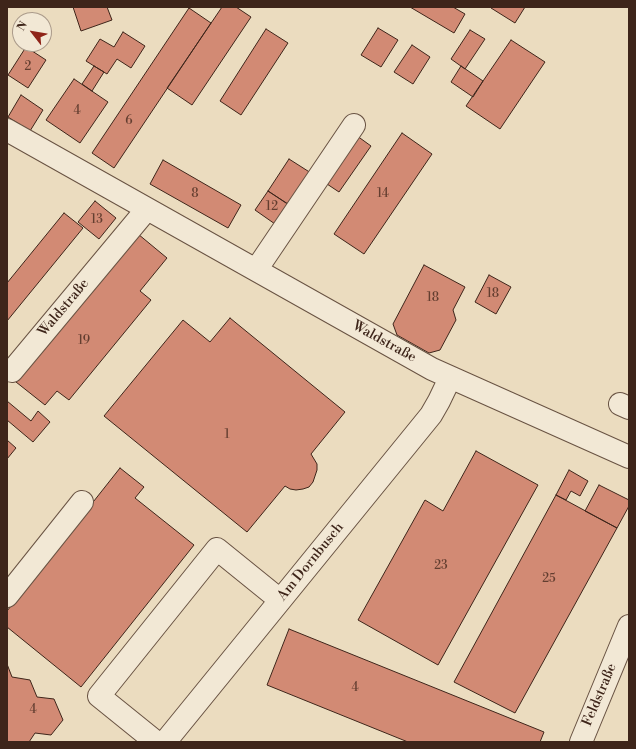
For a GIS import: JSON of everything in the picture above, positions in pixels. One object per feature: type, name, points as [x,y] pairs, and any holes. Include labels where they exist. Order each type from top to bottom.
[{"type":"street","points":[[256,270],[354,125]]},
{"type":"street","name":"Waldstraße","points":[[7,130],[432,369],[629,457]]},
{"type":"street","name":"Waldstraße","points":[[12,371],[147,209]]},
{"type":"street","name":"Am Dornbusch","points":[[165,742],[430,415],[439,401],[450,378]]},
{"type":"street","points":[[7,596],[82,502]]},
{"type":"street","points":[[156,742],[99,696],[217,549],[280,600]]},
{"type":"street","name":"Feldstraße","points":[[581,742],[629,626]]},
{"type":"building","points":[[73,7],[107,7],[112,20],[81,31]]},
{"type":"building","points":[[222,7],[236,7],[251,17],[192,105],[167,88]]},
{"type":"building","points":[[410,7],[453,7],[465,14],[454,33]]},
{"type":"building","points":[[525,7],[515,23],[491,8]]},
{"type":"building","points":[[189,8],[211,23],[114,168],[92,153]]},
{"type":"building","points":[[378,28],[398,40],[381,67],[361,55]]},
{"type":"building","points":[[266,29],[288,43],[241,115],[220,101]]},
{"type":"building","points":[[470,30],[485,39],[465,69],[451,59]]},
{"type":"building","points":[[123,32],[145,46],[131,68],[117,59],[107,74],[86,61],[100,39],[114,47]]},
{"type":"building","points":[[511,40],[545,62],[500,129],[466,106]]},
{"type":"building","points":[[412,45],[430,57],[413,84],[394,72]]},
{"type":"building","points":[[23,52],[34,52],[46,60],[28,88],[8,75]]},
{"type":"building","points":[[94,66],[104,72],[92,91],[82,84]]},
{"type":"building","points":[[461,66],[483,81],[473,97],[451,82]]},
{"type":"building","points":[[74,79],[108,102],[80,143],[46,120]]},
{"type":"building","points":[[21,95],[43,110],[30,131],[8,117]]},
{"type":"building","points":[[353,133],[371,146],[339,192],[321,180]]},
{"type":"building","points":[[402,133],[432,154],[364,254],[334,234]]},
{"type":"building","points":[[289,159],[311,173],[289,205],[268,191]]},
{"type":"building","points":[[163,160],[241,205],[228,228],[150,184]]},
{"type":"building","points":[[268,191],[288,204],[275,224],[255,210]]},
{"type":"building","points":[[95,201],[116,218],[99,239],[78,222]]},
{"type":"building","points":[[64,213],[83,228],[7,321],[7,283]]},
{"type":"building","points":[[138,234],[167,258],[140,291],[151,300],[69,400],[57,391],[45,405],[16,382]]},
{"type":"building","points":[[424,265],[465,287],[453,310],[456,320],[440,350],[429,353],[397,335],[393,324]]},
{"type":"building","points":[[489,275],[511,287],[496,314],[475,302]]},
{"type":"building","points":[[230,318],[345,412],[311,454],[317,464],[317,470],[313,482],[309,487],[296,490],[285,486],[247,532],[104,416],[183,320],[210,342]]},
{"type":"building","points":[[7,401],[31,421],[38,411],[50,422],[33,442],[7,420]]},
{"type":"building","points":[[7,440],[16,448],[7,459]]},
{"type":"building","points":[[476,451],[538,485],[438,665],[358,620],[425,500],[443,511]]},
{"type":"building","points":[[120,468],[144,487],[135,498],[194,545],[81,687],[7,627],[7,611]]},
{"type":"building","points":[[569,470],[588,481],[580,496],[571,491],[566,500],[556,495]]},
{"type":"building","points":[[599,485],[629,500],[629,506],[617,528],[585,511]]},
{"type":"building","points":[[556,495],[617,528],[515,713],[454,682]]},
{"type":"building","points":[[289,629],[544,732],[540,742],[408,742],[267,685]]},
{"type":"building","points":[[7,664],[12,677],[30,680],[37,697],[54,699],[63,720],[51,735],[35,733],[29,742],[7,742]]}]
